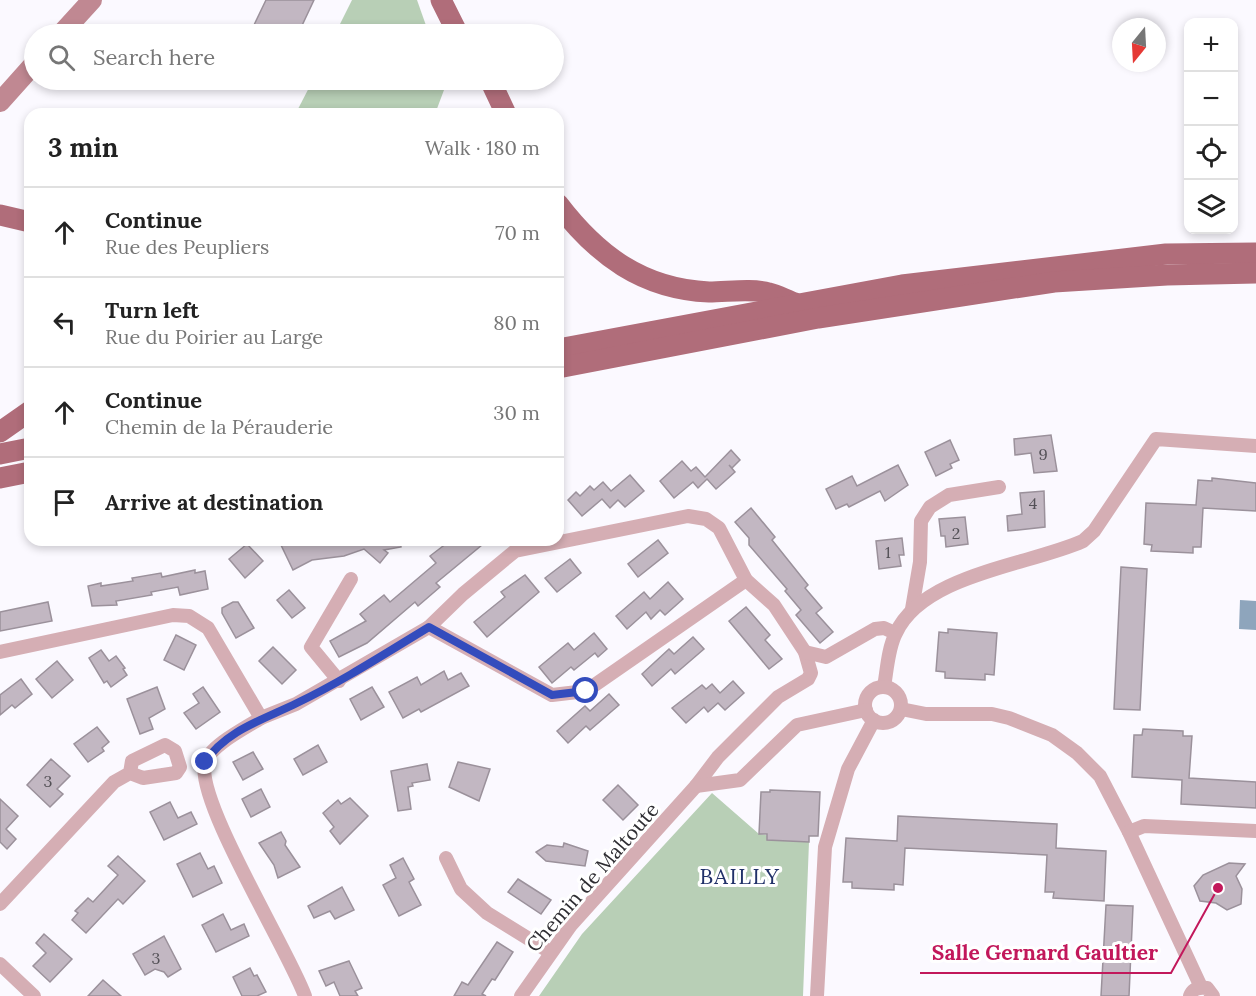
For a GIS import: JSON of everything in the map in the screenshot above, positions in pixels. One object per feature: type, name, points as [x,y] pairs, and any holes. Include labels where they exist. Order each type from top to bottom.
[{"type":"main road","points":[[70,24],[92,0]]},
{"type":"main road","points":[[441,0],[453,24]]},
{"type":"main road","points":[[450,0],[462,24]]},
{"type":"main road","points":[[0,102],[24,75]]},
{"type":"main road","points":[[495,90],[503,108]]},
{"type":"main road","points":[[564,211],[601,251],[632,273],[670,287],[707,292],[768,292],[795,303]]},
{"type":"main road","points":[[0,215],[24,221]]},
{"type":"main road","points":[[564,348],[795,303],[902,285],[1166,254],[1256,253]]},
{"type":"main road","points":[[564,367],[818,318],[1054,282],[1167,274],[1256,273]]},
{"type":"main road","points":[[0,432],[24,415]]},
{"type":"main road","points":[[0,454],[24,449]]},
{"type":"main road","points":[[0,478],[24,473]]},
{"type":"street","points":[[912,609],[969,579],[1083,541],[1094,531],[1156,440],[1256,446]]},
{"type":"street","points":[[884,687],[896,633],[912,609],[920,562],[921,521],[930,507],[949,495],[999,487]]},
{"type":"street","points":[[564,541],[688,516],[706,519],[719,528],[746,580],[774,605],[805,652],[826,657],[874,629],[884,628],[896,633]]},
{"type":"street","points":[[305,996],[226,837],[207,789],[204,774],[205,762],[211,753],[261,718],[296,704],[339,681],[429,627],[463,594],[515,551],[540,546]]},
{"type":"street","points":[[339,681],[311,647],[351,579]]},
{"type":"street","points":[[429,627],[552,695],[569,695],[586,691],[746,580]]},
{"type":"street","points":[[0,652],[173,615],[189,616],[208,628],[261,718]]},
{"type":"street","name":"Chemin de Maltoute","points":[[521,996],[550,952],[696,786],[718,757],[778,697],[808,679],[811,673],[805,652]]},
{"type":"street","points":[[696,786],[740,780],[797,725],[870,715],[889,722],[900,709],[898,695],[884,687]]},
{"type":"street","points":[[817,996],[825,847],[848,769],[870,715],[868,694],[884,687]]},
{"type":"street","points":[[900,709],[926,714],[992,714],[1052,735],[1077,753],[1100,776],[1130,832],[1195,992],[1207,988],[1213,996]]},
{"type":"street","points":[[0,904],[114,782],[130,773]]},
{"type":"street","points":[[1130,832],[1144,826],[1256,831]]},
{"type":"street","points":[[446,858],[461,889],[487,913],[550,952]]},
{"type":"street","points":[[0,964],[34,996]]},
{"type":"green space","points":[[352,0],[417,0],[425,24],[340,24]]},
{"type":"green space","points":[[308,90],[444,90],[437,108],[299,108]]},
{"type":"green space","points":[[712,793],[759,834],[809,842],[803,996],[539,996],[582,934]]},
{"type":"water","points":[[1240,600],[1256,601],[1256,630],[1239,629]]},
{"type":"building","points":[[266,0],[314,0],[303,24],[254,24]]},
{"type":"building","points":[[1051,435],[1057,471],[1034,473],[1031,453],[1015,455],[1014,439]]},
{"type":"building","points":[[950,440],[959,460],[950,464],[952,468],[936,476],[925,452]]},
{"type":"building","points":[[731,450],[740,460],[732,468],[729,465],[735,472],[716,489],[707,479],[698,488],[693,482],[674,498],[660,481],[682,461],[691,471],[696,467],[705,477]]},
{"type":"building","points":[[898,465],[908,485],[885,501],[880,491],[849,507],[847,504],[836,509],[826,489],[852,476],[857,486]]},
{"type":"building","points":[[630,475],[644,491],[625,507],[618,500],[610,508],[602,499],[582,516],[568,500],[576,492],[580,496],[590,486],[594,490],[603,482],[611,491]]},
{"type":"building","points":[[1212,478],[1256,483],[1256,511],[1203,508],[1201,547],[1193,547],[1193,553],[1151,551],[1152,545],[1144,544],[1146,503],[1196,505],[1198,480],[1212,481]]},
{"type":"building","points":[[1044,491],[1045,527],[1008,531],[1007,516],[1022,514],[1020,493]]},
{"type":"building","points":[[751,508],[775,537],[772,540],[808,585],[805,588],[822,608],[816,613],[833,632],[820,643],[796,615],[801,610],[785,591],[787,589],[749,545],[749,538],[735,522]]},
{"type":"building","points":[[965,517],[968,544],[946,547],[945,536],[941,536],[939,519]]},
{"type":"building","points":[[902,538],[904,555],[899,555],[901,566],[879,569],[876,541]]},
{"type":"building","points":[[658,540],[668,553],[638,577],[628,564]]},
{"type":"building","points":[[245,546],[249,546],[263,561],[245,578],[229,559]]},
{"type":"building","points":[[281,546],[401,546],[384,550],[388,553],[380,563],[364,549],[344,556],[312,560],[293,570]]},
{"type":"building","points":[[443,546],[481,546],[436,583],[440,587],[418,606],[415,602],[367,643],[339,657],[330,641],[366,621],[360,614],[384,595],[390,602],[436,563],[430,556]]},
{"type":"building","points":[[570,559],[581,573],[557,592],[545,578]]},
{"type":"building","points":[[1121,567],[1147,569],[1140,710],[1114,709]]},
{"type":"building","points":[[195,570],[195,573],[205,571],[208,589],[180,595],[178,587],[151,592],[152,595],[116,601],[117,605],[92,606],[88,586],[133,581],[132,578],[161,573],[162,577]]},
{"type":"building","points":[[525,575],[539,592],[487,637],[474,622],[505,597],[501,592]]},
{"type":"building","points":[[668,582],[683,599],[665,615],[660,610],[651,619],[646,612],[627,629],[616,616],[644,592],[650,599]]},
{"type":"building","points":[[289,590],[305,608],[292,618],[277,600]]},
{"type":"building","points":[[48,602],[52,621],[0,631],[0,612]]},
{"type":"building","points":[[238,602],[254,628],[236,638],[222,613],[222,608]]},
{"type":"building","points":[[746,607],[770,635],[765,640],[782,659],[769,669],[729,621]]},
{"type":"building","points":[[948,629],[997,633],[994,675],[985,674],[985,680],[945,678],[945,672],[936,671],[939,632],[948,633]]},
{"type":"building","points":[[594,633],[607,649],[598,657],[595,653],[574,670],[571,667],[552,683],[539,667],[568,643],[574,650]]},
{"type":"building","points":[[176,635],[196,645],[184,670],[164,660]]},
{"type":"building","points":[[693,637],[704,649],[675,674],[671,669],[652,686],[642,674],[669,649],[674,654]]},
{"type":"building","points":[[273,647],[296,670],[282,684],[259,661]]},
{"type":"building","points":[[101,650],[109,661],[116,656],[127,675],[111,687],[107,681],[104,683],[89,658]]},
{"type":"building","points":[[57,661],[73,680],[52,698],[36,679]]},
{"type":"building","points":[[444,671],[448,680],[461,673],[469,686],[421,712],[419,709],[403,718],[389,692],[417,677],[421,685]]},
{"type":"building","points":[[21,679],[32,694],[15,708],[12,705],[0,715],[0,695]]},
{"type":"building","points":[[733,681],[744,693],[725,710],[718,703],[708,712],[704,707],[686,723],[672,708],[702,685],[706,689],[712,684],[720,693]]},
{"type":"building","points":[[157,687],[165,709],[149,718],[153,729],[140,734],[127,699]]},
{"type":"building","points":[[203,687],[220,712],[196,729],[184,713],[199,703],[193,694]]},
{"type":"building","points":[[372,687],[384,707],[361,720],[350,699]]},
{"type":"building","points":[[609,694],[619,705],[590,730],[586,726],[568,743],[557,731],[585,706],[590,711]]},
{"type":"building","points":[[97,727],[109,742],[102,748],[104,751],[88,762],[74,744]]},
{"type":"building","points":[[1143,729],[1183,731],[1183,736],[1192,736],[1189,778],[1256,782],[1256,808],[1181,804],[1182,780],[1132,777],[1134,735],[1142,735]]},
{"type":"building","points":[[318,745],[327,762],[303,775],[294,759]]},
{"type":"building","points":[[253,752],[263,769],[243,780],[233,762]]},
{"type":"building","points":[[51,759],[70,776],[57,789],[63,794],[50,807],[27,785]]},
{"type":"building","points":[[458,762],[490,769],[479,801],[449,787]]},
{"type":"building","points":[[427,764],[430,780],[412,783],[413,786],[408,787],[411,809],[398,811],[391,771]]},
{"type":"building","points":[[618,785],[638,805],[623,820],[603,800]]},
{"type":"building","points":[[261,789],[270,807],[251,817],[242,799]]},
{"type":"building","points":[[770,790],[820,792],[818,836],[809,836],[809,842],[767,840],[767,834],[759,834],[761,792],[770,792]]},
{"type":"building","points":[[350,798],[368,816],[340,844],[330,831],[334,827],[323,813],[338,800],[341,804]]},
{"type":"building","points":[[0,799],[18,816],[6,829],[16,839],[7,849],[0,842]]},
{"type":"building","points":[[170,802],[178,818],[191,812],[197,824],[164,840],[150,812]]},
{"type":"building","points":[[898,816],[1057,824],[1056,848],[1106,851],[1104,901],[1053,898],[1054,892],[1045,892],[1047,855],[905,848],[903,885],[894,884],[894,890],[852,888],[852,882],[843,882],[846,838],[897,841]]},
{"type":"building","points":[[281,832],[286,841],[285,845],[300,867],[278,878],[274,865],[259,843]]},
{"type":"building","points":[[564,843],[588,851],[585,866],[546,861],[536,852],[547,845],[563,847]]},
{"type":"building","points":[[200,853],[208,869],[214,866],[222,883],[193,897],[177,864]]},
{"type":"building","points":[[118,856],[145,881],[123,904],[118,899],[86,933],[72,920],[78,913],[75,911],[88,898],[93,902],[118,875],[108,866]]},
{"type":"building","points":[[403,858],[414,879],[409,882],[421,905],[399,916],[383,885],[396,878],[390,865]]},
{"type":"building","points":[[1229,863],[1245,864],[1236,876],[1242,889],[1241,904],[1227,910],[1216,903],[1200,901],[1194,886],[1203,875]]},
{"type":"building","points":[[518,879],[551,900],[541,914],[508,892]]},
{"type":"building","points":[[342,887],[354,910],[335,919],[330,911],[314,918],[308,906]]},
{"type":"building","points":[[1106,905],[1133,906],[1129,996],[1101,996]]},
{"type":"building","points":[[223,914],[231,930],[244,924],[249,936],[216,952],[202,925]]},
{"type":"building","points":[[44,934],[72,959],[50,982],[33,966],[46,953],[36,943]]},
{"type":"building","points":[[164,936],[181,969],[168,977],[164,972],[155,969],[145,975],[133,954]]},
{"type":"building","points":[[497,942],[513,952],[495,980],[492,979],[482,994],[486,996],[454,996],[462,982],[468,985]]},
{"type":"building","points":[[349,961],[362,988],[355,991],[358,996],[340,996],[334,982],[326,986],[319,971]]},
{"type":"building","points":[[250,968],[254,976],[257,975],[266,992],[257,996],[242,996],[233,977]]},
{"type":"building","points":[[103,980],[121,996],[88,996]]},
{"type":"place","name":"Salle Gernard Gaultier","points":[[1218,888]]},
{"type":"district","name":"BAILLY","points":[[740,876]]},
{"type":"route","points":[[205,762],[211,753],[227,740],[261,718],[296,704],[339,681],[429,627],[552,695],[569,695],[586,691]]}]
